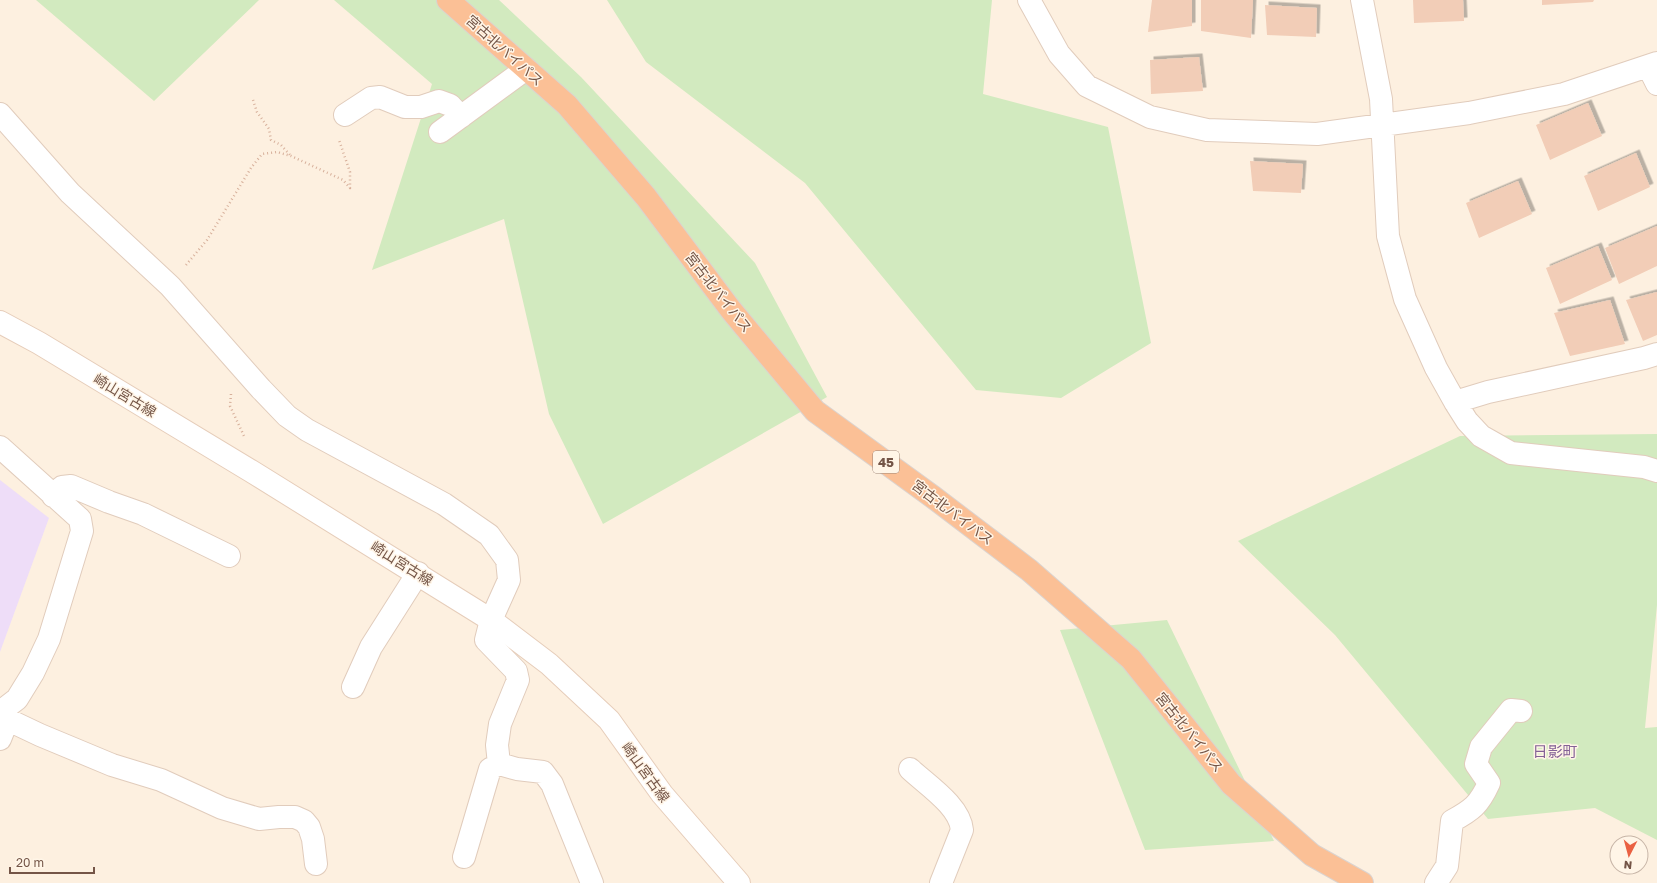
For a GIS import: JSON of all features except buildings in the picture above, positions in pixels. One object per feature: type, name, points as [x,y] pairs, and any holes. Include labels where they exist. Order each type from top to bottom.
[{"type":"highway","name":"宮古北バイパス","points":[[448,0],[567,106],[641,192],[731,310],[815,411],[933,497],[1029,570],[1131,659],[1231,784],[1312,855],[1362,883]]},
{"type":"street","points":[[1029,0],[1059,54],[1087,86],[1150,116],[1207,130],[1317,134],[1469,113],[1564,94],[1654,71]]},
{"type":"street","points":[[1362,0],[1381,99],[1384,125],[1388,236],[1405,299],[1436,368],[1455,402],[1467,421],[1481,436],[1510,453],[1644,467],[1657,471]]},
{"type":"street","points":[[440,132],[526,69]]},
{"type":"street","points":[[345,116],[371,98],[380,97],[405,107],[421,106],[439,101],[450,105],[461,117]]},
{"type":"street","points":[[0,114],[70,194],[170,286],[261,389],[287,416],[307,430],[444,504],[489,535],[507,560],[509,580],[491,620],[486,640],[516,671],[518,680],[500,724],[497,745],[499,764]]},
{"type":"street","name":"崎山宮古線","points":[[0,322],[39,343],[418,573],[491,620],[549,664],[609,720],[662,794],[739,883]]},
{"type":"street","points":[[1455,402],[1488,392],[1657,354]]},
{"type":"street","points":[[0,447],[80,519],[82,531],[49,639],[33,673],[17,699],[2,716],[0,739]]},
{"type":"street","points":[[54,496],[62,487],[71,486],[142,514],[230,556]]},
{"type":"street","points":[[353,687],[371,647],[418,573]]},
{"type":"street","points":[[1436,883],[1447,866],[1452,821],[1471,811],[1484,793],[1489,783],[1476,764],[1481,747],[1511,710],[1521,711]]},
{"type":"street","points":[[2,716],[40,735],[112,765],[161,780],[222,808],[259,819],[295,817],[304,821],[309,827],[313,839],[316,864]]},
{"type":"street","points":[[464,857],[490,769],[499,764],[517,769],[543,772],[552,784],[592,883]]},
{"type":"street","points":[[910,768],[941,796],[952,809],[961,824],[962,830],[941,883]]},
{"type":"path","points":[[253,100],[257,112],[269,129],[271,140],[281,145],[291,156]]},
{"type":"path","points":[[170,286],[206,240],[251,168],[262,154],[277,152],[291,156],[343,180],[350,188],[350,172],[339,140],[340,119],[343,114],[345,116]]},
{"type":"path","points":[[231,388],[230,406],[253,456],[260,476]]},
{"type":"shaded area","points":[[0,480],[49,518],[0,652]]},
{"type":"green space","points":[[36,0],[259,0],[154,101]]},
{"type":"green space","points":[[334,0],[499,0],[581,77],[755,263],[827,397],[603,524],[549,414],[504,219],[372,270],[432,84]]},
{"type":"green space","points":[[607,0],[992,0],[983,94],[1108,127],[1151,343],[1061,398],[976,390],[805,183],[646,62]]},
{"type":"green space","points":[[1657,434],[1657,605],[1645,728],[1657,727],[1657,840],[1595,808],[1488,819],[1335,635],[1238,541],[1460,436]]},
{"type":"green space","points":[[1167,620],[1274,841],[1145,850],[1060,630]]},
{"type":"district","name":"日影町","points":[[1555,751]]}]
